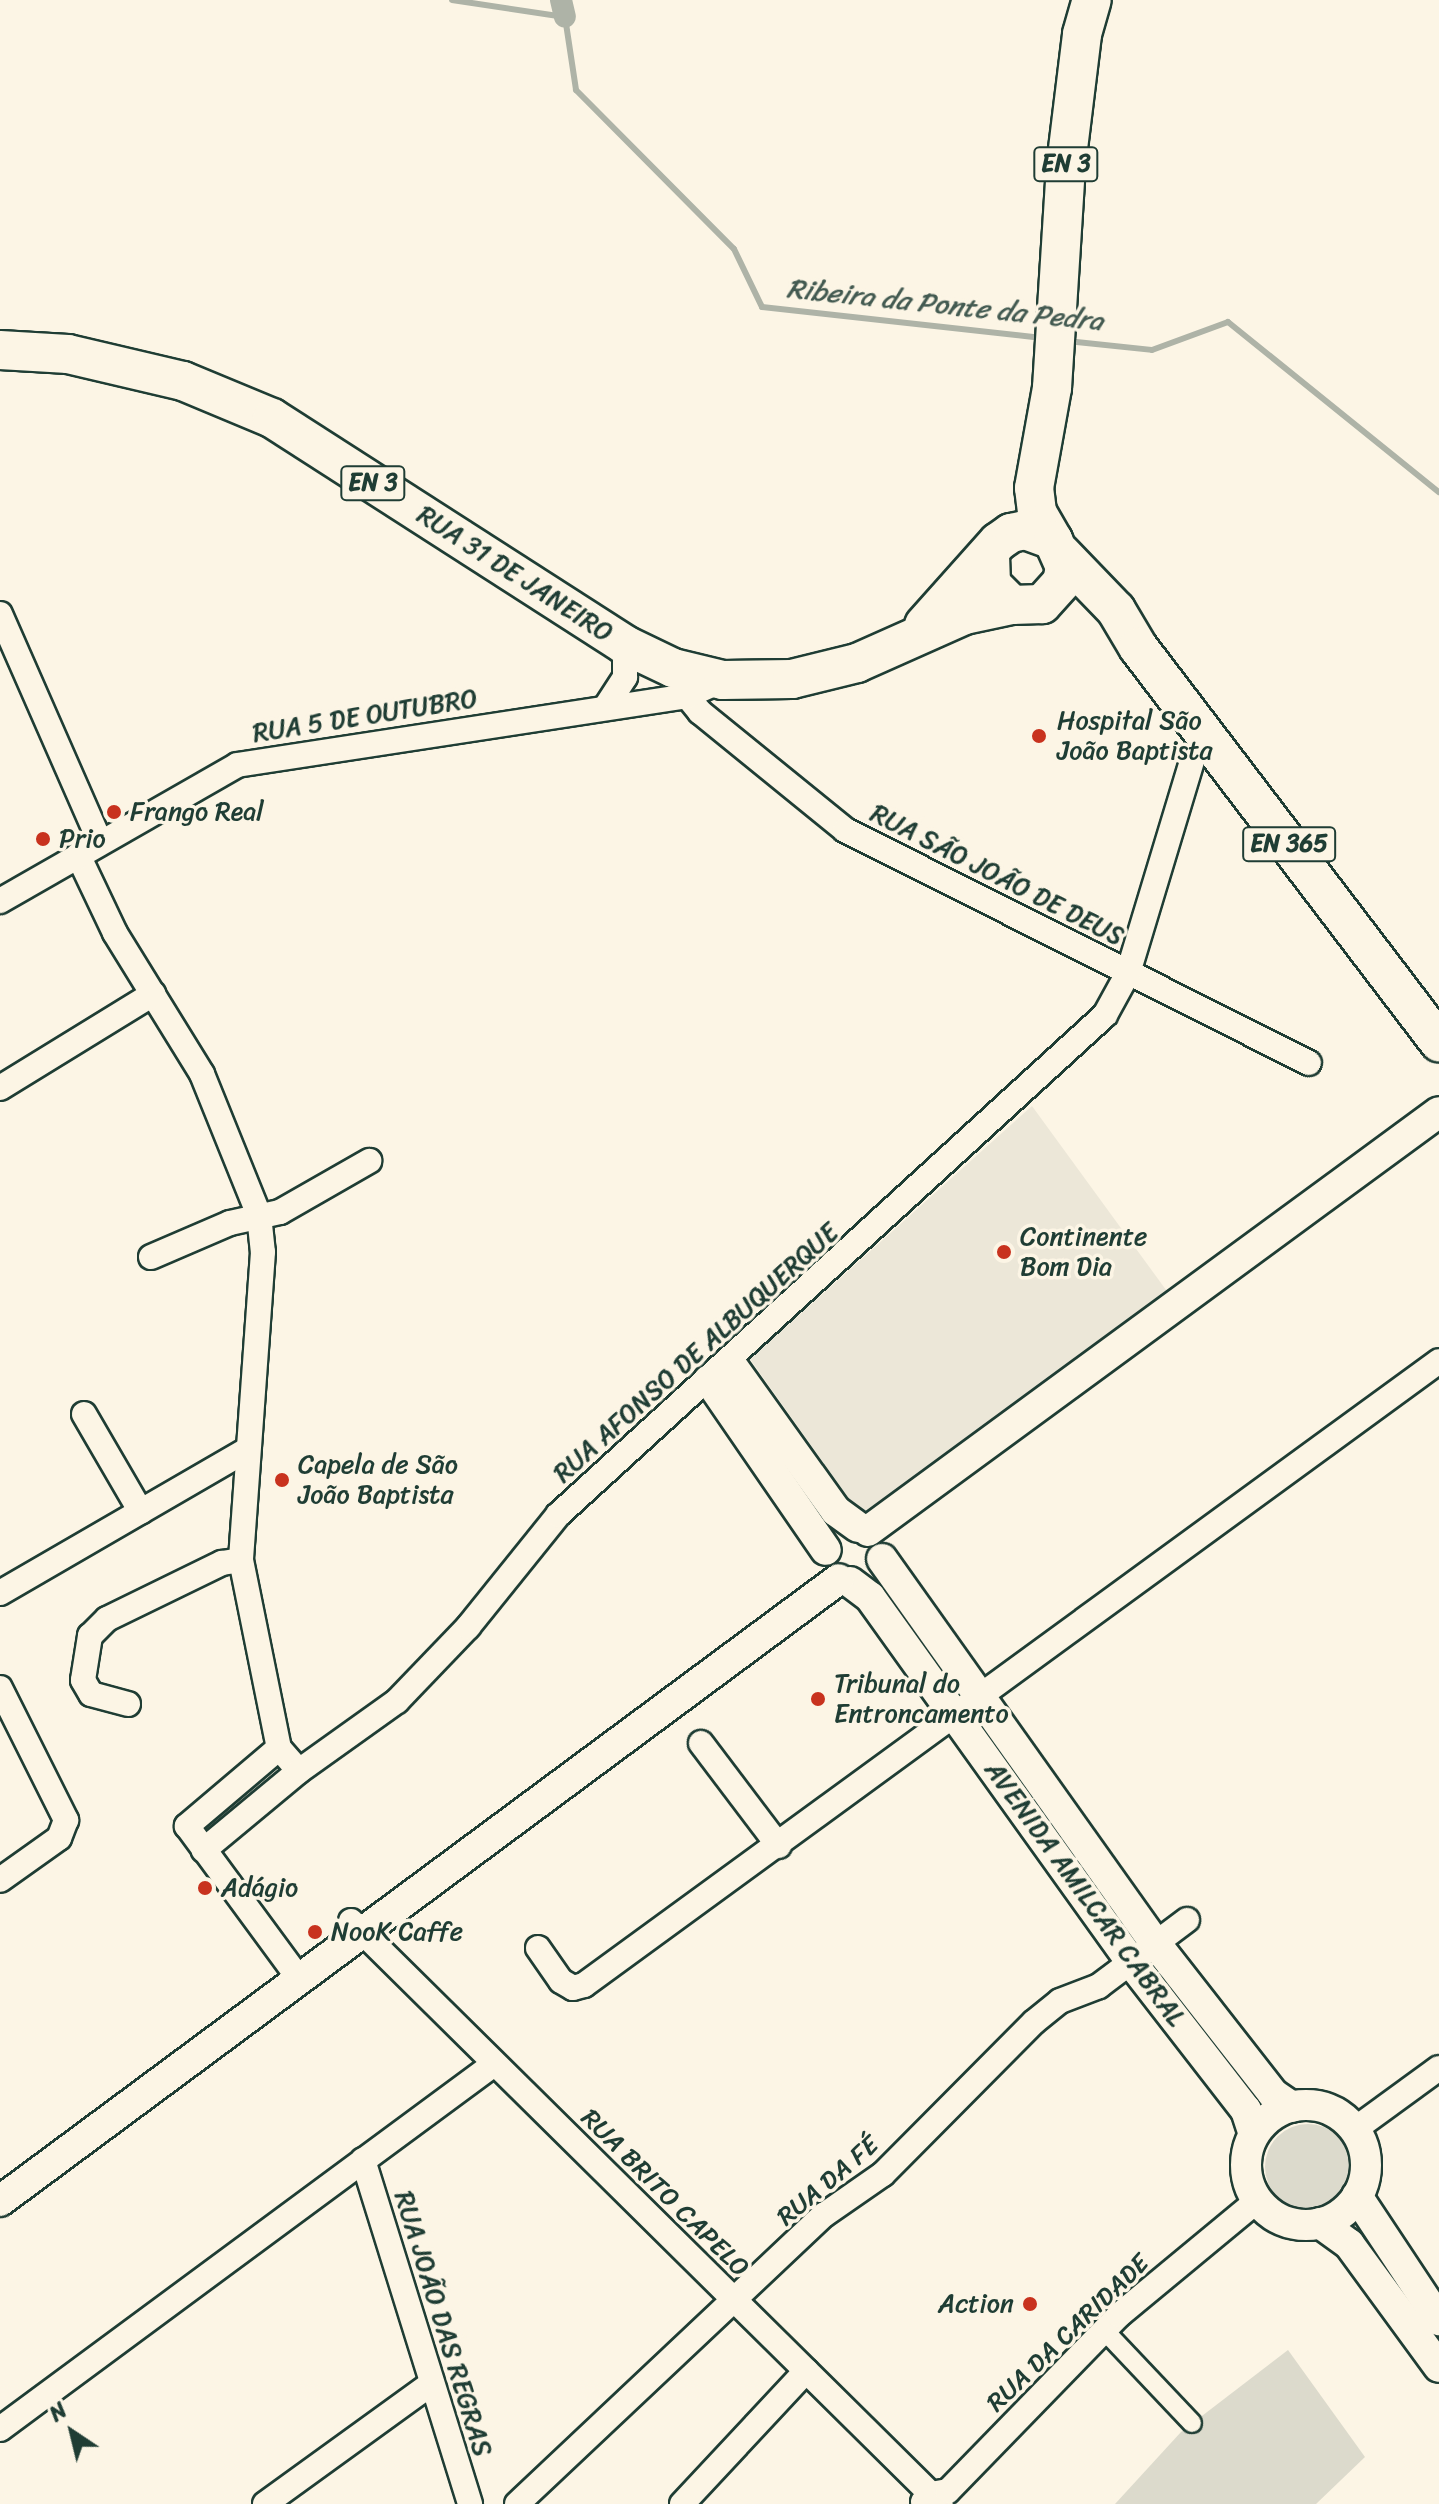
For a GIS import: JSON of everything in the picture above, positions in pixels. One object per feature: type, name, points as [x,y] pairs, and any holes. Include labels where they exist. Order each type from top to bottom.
[{"type":"main road","name":"EN 3","points":[[1057,546],[1037,512],[1034,488],[1056,313],[1066,165],[1084,11]]},
{"type":"main road","name":"RUA 31 DE JANEIRO","points":[[0,350],[68,354],[183,381],[272,418],[625,645],[673,668],[723,680]]},
{"type":"main road","name":"EN 3","points":[[916,633],[994,548],[1017,486],[1045,386]]},
{"type":"main road","points":[[1025,530],[1057,546],[1062,582],[1027,604],[991,584],[994,548],[1025,530]]},
{"type":"main road","name":"EN 365","points":[[1057,546],[1116,610],[1138,647],[1439,1042]]},
{"type":"main road","name":"EN 3","points":[[723,680],[792,679],[857,663],[916,633],[1027,604]]},
{"type":"main road","name":"EN 365","points":[[1027,604],[1084,613],[1138,647]]},
{"type":"street","points":[[0,614],[100,842]]},
{"type":"street","points":[[605,708],[625,677],[625,645]]},
{"type":"street","name":"RUA 5 DE OUTUBRO","points":[[0,901],[237,765],[687,696],[723,680]]},
{"type":"street","name":"RUA SÃO JOÃO DE DEUS","points":[[687,696],[700,712],[845,830],[1309,1063]]},
{"type":"street","name":"RUA AFONSO DE ALBUQUERQUE","points":[[204,1850],[299,1771],[397,1701],[468,1627],[558,1515],[720,1372],[1105,1015],[1128,973],[1193,758],[1210,740]]},
{"type":"street","points":[[78,855],[153,994],[202,1074],[259,1215],[263,1252],[241,1560],[279,1748],[299,1771]]},
{"type":"street","points":[[0,1088],[153,994]]},
{"type":"street","points":[[872,1541],[1439,1116]]},
{"type":"street","points":[[151,1257],[259,1215],[280,1212],[369,1161]]},
{"type":"street","points":[[538,1948],[561,1981],[573,1988],[584,1985],[779,1846],[1439,1361]]},
{"type":"street","name":"AVENIDA AMILCAR CABRAL","points":[[720,1372],[836,1511],[872,1541],[967,1708],[1131,1962],[1246,2110],[1254,2134]]},
{"type":"street","name":"AVENIDA AMILCAR CABRAL","points":[[720,1372],[835,1568],[870,1597],[967,1708],[1271,2091],[1292,2107]]},
{"type":"street","points":[[84,1414],[141,1512]]},
{"type":"street","points":[[0,1593],[247,1450]]},
{"type":"street","points":[[0,2201],[295,1973],[835,1568],[841,1530],[872,1541]]},
{"type":"street","points":[[835,1568],[874,1574],[872,1541]]},
{"type":"street","points":[[128,1704],[91,1694],[83,1680],[90,1636],[107,1619],[222,1563],[241,1560]]},
{"type":"street","points":[[0,1688],[66,1820],[59,1838],[0,1880]]},
{"type":"street","points":[[701,1743],[779,1846]]},
{"type":"street","points":[[279,1748],[187,1826],[295,1973]]},
{"type":"street","name":"RUA DA FÉ","points":[[517,2504],[736,2302],[824,2215],[883,2174],[1034,2022],[1060,2001],[1099,1986],[1187,1920]]},
{"type":"street","name":"RUA BRITO CAPELO","points":[[356,1928],[806,2371],[931,2501]]},
{"type":"street","points":[[0,2180],[295,1973]]},
{"type":"street","points":[[0,2429],[494,2064]]},
{"type":"street","points":[[1354,2130],[1439,2068]]},
{"type":"street","points":[[1292,2107],[1326,2109],[1354,2130],[1366,2163],[1357,2196],[1335,2218],[1320,2223],[1285,2222],[1257,2201],[1246,2168],[1254,2134],[1277,2113],[1292,2107]]},
{"type":"street","name":"RUA JOÃO DAS REGRAS","points":[[363,2160],[470,2504]]},
{"type":"street","points":[[1357,2196],[1375,2231],[1439,2320]]},
{"type":"street","name":"RUA DA CARIDADE","points":[[931,2501],[948,2491],[1104,2330],[1257,2201]]},
{"type":"street","points":[[1320,2223],[1349,2244],[1439,2367]]},
{"type":"street","points":[[1104,2330],[1192,2423]]},
{"type":"street","points":[[682,2504],[806,2371]]},
{"type":"street","points":[[265,2504],[432,2383]]},
{"type":"shaded area","points":[[1032,1106],[1169,1294],[959,1450],[860,1514],[750,1359]]},
{"type":"shaded area","points":[[1300,2124],[1316,2124],[1339,2136],[1348,2150],[1351,2167],[1348,2184],[1339,2198],[1316,2210],[1300,2210],[1284,2203],[1272,2191],[1265,2175],[1265,2159],[1272,2143],[1284,2131]]},
{"type":"shaded area","points":[[1288,2350],[1365,2457],[1316,2504],[1115,2504],[1181,2432]]},
{"type":"waterway","name":"Ribeira da Ponte da Pedra","points":[[452,0],[565,17],[576,90],[734,249],[762,307],[1044,338]]},
{"type":"waterway","points":[[561,0],[565,17]]},
{"type":"waterway","name":"Ribeira da Ponte da Pedra","points":[[1067,341],[1152,350],[1228,322],[1439,492]]},
{"type":"place","name":"Hospital São João Baptista","points":[[1039,736]]},
{"type":"place","name":"Frango Real","points":[[114,812]]},
{"type":"place","name":"Prio","points":[[43,839]]},
{"type":"place","name":"Continente Bom Dia","points":[[1004,1252]]},
{"type":"place","name":"Capela de São João Baptista","points":[[282,1480]]},
{"type":"place","name":"Tribunal do Entroncamento","points":[[818,1699]]},
{"type":"place","name":"Adágio","points":[[205,1888]]},
{"type":"place","name":"NooK Caffe","points":[[315,1932]]},
{"type":"place","name":"Action","points":[[1030,2304]]}]
